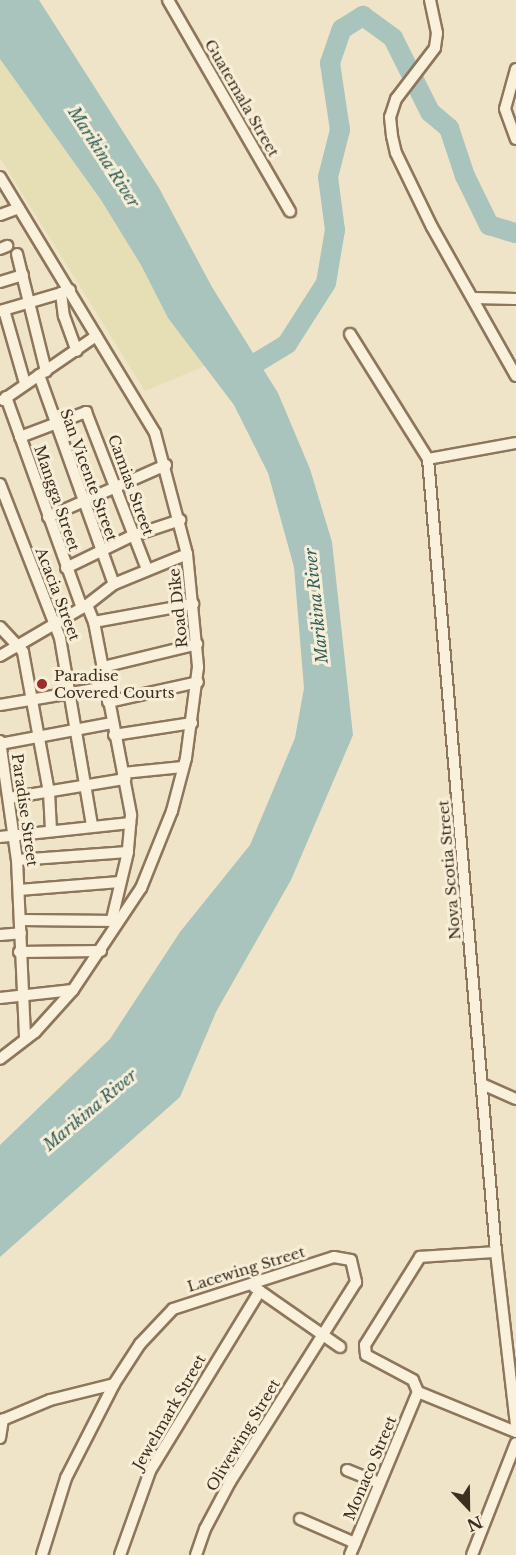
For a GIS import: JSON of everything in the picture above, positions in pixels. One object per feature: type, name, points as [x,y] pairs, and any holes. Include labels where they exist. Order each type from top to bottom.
[{"type":"street","name":"Guatemala Street","points":[[168,0],[290,211]]},
{"type":"street","points":[[430,0],[437,33],[435,48],[420,71],[396,99],[390,117],[396,153],[516,376]]},
{"type":"street","points":[[516,69],[505,109],[516,139]]},
{"type":"street","name":"Road Dike","points":[[0,177],[66,292],[141,406],[166,465],[187,554],[197,644],[198,682],[192,723],[172,811],[141,888],[116,921],[101,951],[73,990],[25,1039],[0,1058]]},
{"type":"street","points":[[0,215],[19,208]]},
{"type":"street","name":"San Vicente Street","points":[[17,254],[54,424],[114,584]]},
{"type":"street","points":[[0,282],[23,275]]},
{"type":"street","points":[[25,383],[2,311],[66,292],[64,316],[77,351]]},
{"type":"street","points":[[474,298],[516,299]]},
{"type":"street","name":"Nova Scotia Street","points":[[350,334],[428,459],[496,1252],[516,1424]]},
{"type":"street","points":[[3,400],[96,336]]},
{"type":"street","name":"Mangga Street","points":[[3,400],[20,437],[66,568],[84,607],[94,622],[114,735],[124,776],[130,823],[128,852],[120,882],[116,921]]},
{"type":"street","name":"Camias Street","points":[[54,424],[86,412],[116,484],[132,536],[147,569]]},
{"type":"street","points":[[20,437],[54,424]]},
{"type":"street","points":[[428,459],[516,443]]},
{"type":"street","points":[[48,517],[82,503],[116,484],[166,465]]},
{"type":"street","name":"Acacia Street","points":[[0,484],[53,625],[60,638],[78,730],[92,825]]},
{"type":"street","points":[[66,568],[132,536],[180,520]]},
{"type":"street","points":[[0,656],[84,607],[114,584],[187,554]]},
{"type":"street","points":[[94,622],[193,604]]},
{"type":"street","points":[[0,627],[20,646],[33,697],[49,792],[51,831]]},
{"type":"street","points":[[103,667],[197,644]]},
{"type":"street","points":[[108,702],[198,682]]},
{"type":"street","points":[[0,705],[33,697],[106,687]]},
{"type":"street","points":[[0,743],[112,723]]},
{"type":"street","points":[[114,735],[192,723]]},
{"type":"street","name":"Paradise Street","points":[[0,743],[17,860],[25,1039]]},
{"type":"street","points":[[9,798],[183,767]]},
{"type":"street","points":[[0,816],[12,815]]},
{"type":"street","points":[[0,837],[92,825],[130,823]]},
{"type":"street","points":[[17,860],[128,852]]},
{"type":"street","points":[[19,890],[120,882]]},
{"type":"street","points":[[21,920],[116,921]]},
{"type":"street","points":[[0,935],[21,933]]},
{"type":"street","points":[[20,952],[101,951]]},
{"type":"street","points":[[0,998],[22,998],[73,990]]},
{"type":"street","points":[[482,1084],[516,1099]]},
{"type":"street","points":[[496,1252],[420,1257],[364,1345],[366,1355],[412,1380],[418,1392],[516,1432]]},
{"type":"street","name":"Lacewing Street","points":[[42,1555],[66,1478],[114,1384],[140,1344],[172,1309],[334,1257],[351,1260],[356,1282],[322,1335]]},
{"type":"street","points":[[250,1284],[340,1347]]},
{"type":"street","name":"Jewelmark Street","points":[[120,1555],[150,1471],[260,1291]]},
{"type":"street","name":"Olivewing Street","points":[[196,1555],[205,1529],[230,1482],[322,1335]]},
{"type":"street","points":[[0,1438],[2,1420],[50,1400],[114,1384]]},
{"type":"street","name":"Monaco Street","points":[[350,1555],[418,1392]]},
{"type":"street","points":[[472,1555],[516,1443]]},
{"type":"street","points":[[347,1470],[380,1483]]},
{"type":"street","points":[[300,1519],[355,1543]]},
{"type":"shaded area","points":[[0,59],[101,200],[141,265],[168,318],[205,366],[145,391],[0,158]]},
{"type":"water","name":"Marikina River","points":[[0,0],[39,0],[159,188],[212,287],[278,393],[310,469],[332,542],[353,735],[291,880],[216,1012],[180,1097],[0,1257],[0,1145],[110,1039],[180,932],[250,845],[295,738],[304,688],[294,567],[268,473],[234,405],[168,318],[141,265],[101,200],[0,59]]},
{"type":"waterway","points":[[241,372],[287,344],[326,283],[335,230],[328,177],[340,130],[330,63],[342,29],[363,16],[393,38],[430,112],[449,128],[465,176],[489,225],[516,233]]},
{"type":"place","name":"Paradise Covered Courts","points":[[42,684]]}]
